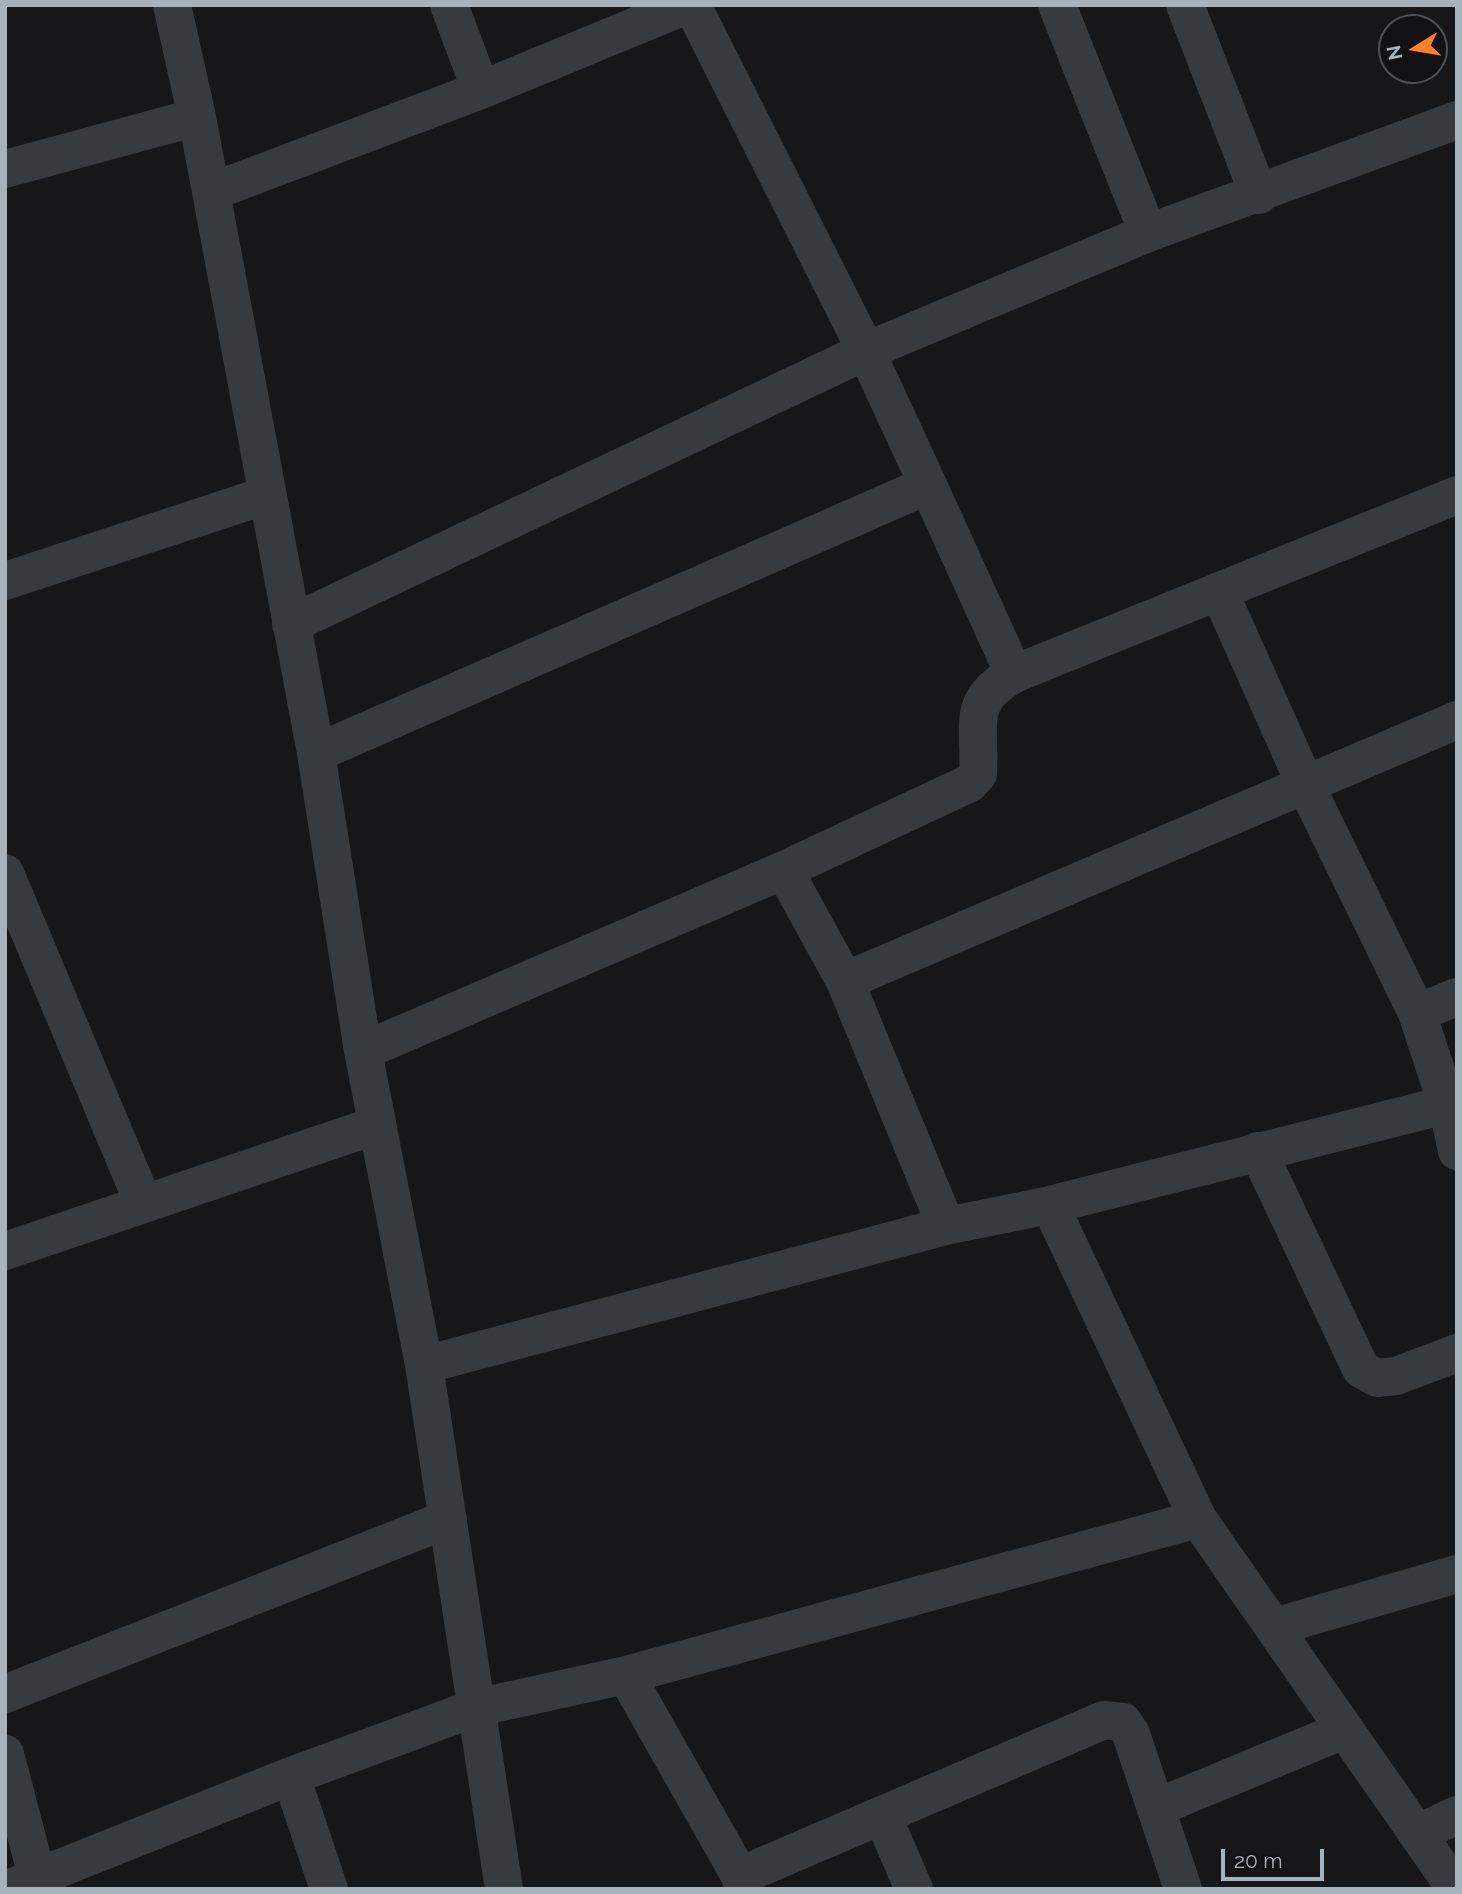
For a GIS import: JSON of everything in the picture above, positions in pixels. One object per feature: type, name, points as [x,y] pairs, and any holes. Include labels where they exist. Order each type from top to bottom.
[{"type":"street","points":[[172,5],[197,117],[316,753],[363,1051],[424,1365],[504,1889]]},
{"type":"street","points":[[449,5],[481,90]]},
{"type":"street","points":[[1057,5],[1149,233]]},
{"type":"street","points":[[1185,5],[1259,195]]},
{"type":"street","points":[[211,192],[481,90],[671,9],[866,351],[1014,674]]},
{"type":"street","points":[[5,169],[197,117]]},
{"type":"street","points":[[291,624],[866,351],[1149,233],[1259,195],[1457,120]]},
{"type":"street","points":[[316,753],[928,485]]},
{"type":"street","points":[[5,581],[267,495]]},
{"type":"street","points":[[363,1051],[784,870],[970,783],[978,774],[981,701],[992,686],[1014,674],[1457,495]]},
{"type":"street","points":[[1219,591],[1306,786],[1417,1013],[1452,1103],[1457,1151]]},
{"type":"street","points":[[845,981],[1457,720]]},
{"type":"street","points":[[784,870],[845,981],[946,1226]]},
{"type":"street","points":[[5,873],[144,1202]]},
{"type":"street","points":[[1417,1013],[1457,997]]},
{"type":"street","points":[[424,1365],[946,1226],[1050,1205],[1452,1103]]},
{"type":"street","points":[[5,1251],[377,1125]]},
{"type":"street","points":[[1258,1152],[1361,1369],[1377,1378],[1396,1376],[1457,1353]]},
{"type":"street","points":[[1050,1205],[1198,1519],[1456,1889]]},
{"type":"street","points":[[5,1694],[448,1518]]},
{"type":"street","points":[[5,1754],[46,1880],[291,1776],[475,1708],[626,1675],[1198,1519]]},
{"type":"street","points":[[1274,1627],[1457,1574]]},
{"type":"street","points":[[626,1675],[741,1882],[1104,1720],[1123,1722],[1131,1734],[1158,1807],[1183,1889]]},
{"type":"street","points":[[1158,1807],[1344,1730]]},
{"type":"street","points":[[291,1776],[330,1889]]},
{"type":"street","points":[[1419,1833],[1457,1815]]},
{"type":"street","points":[[883,1817],[914,1889]]}]
